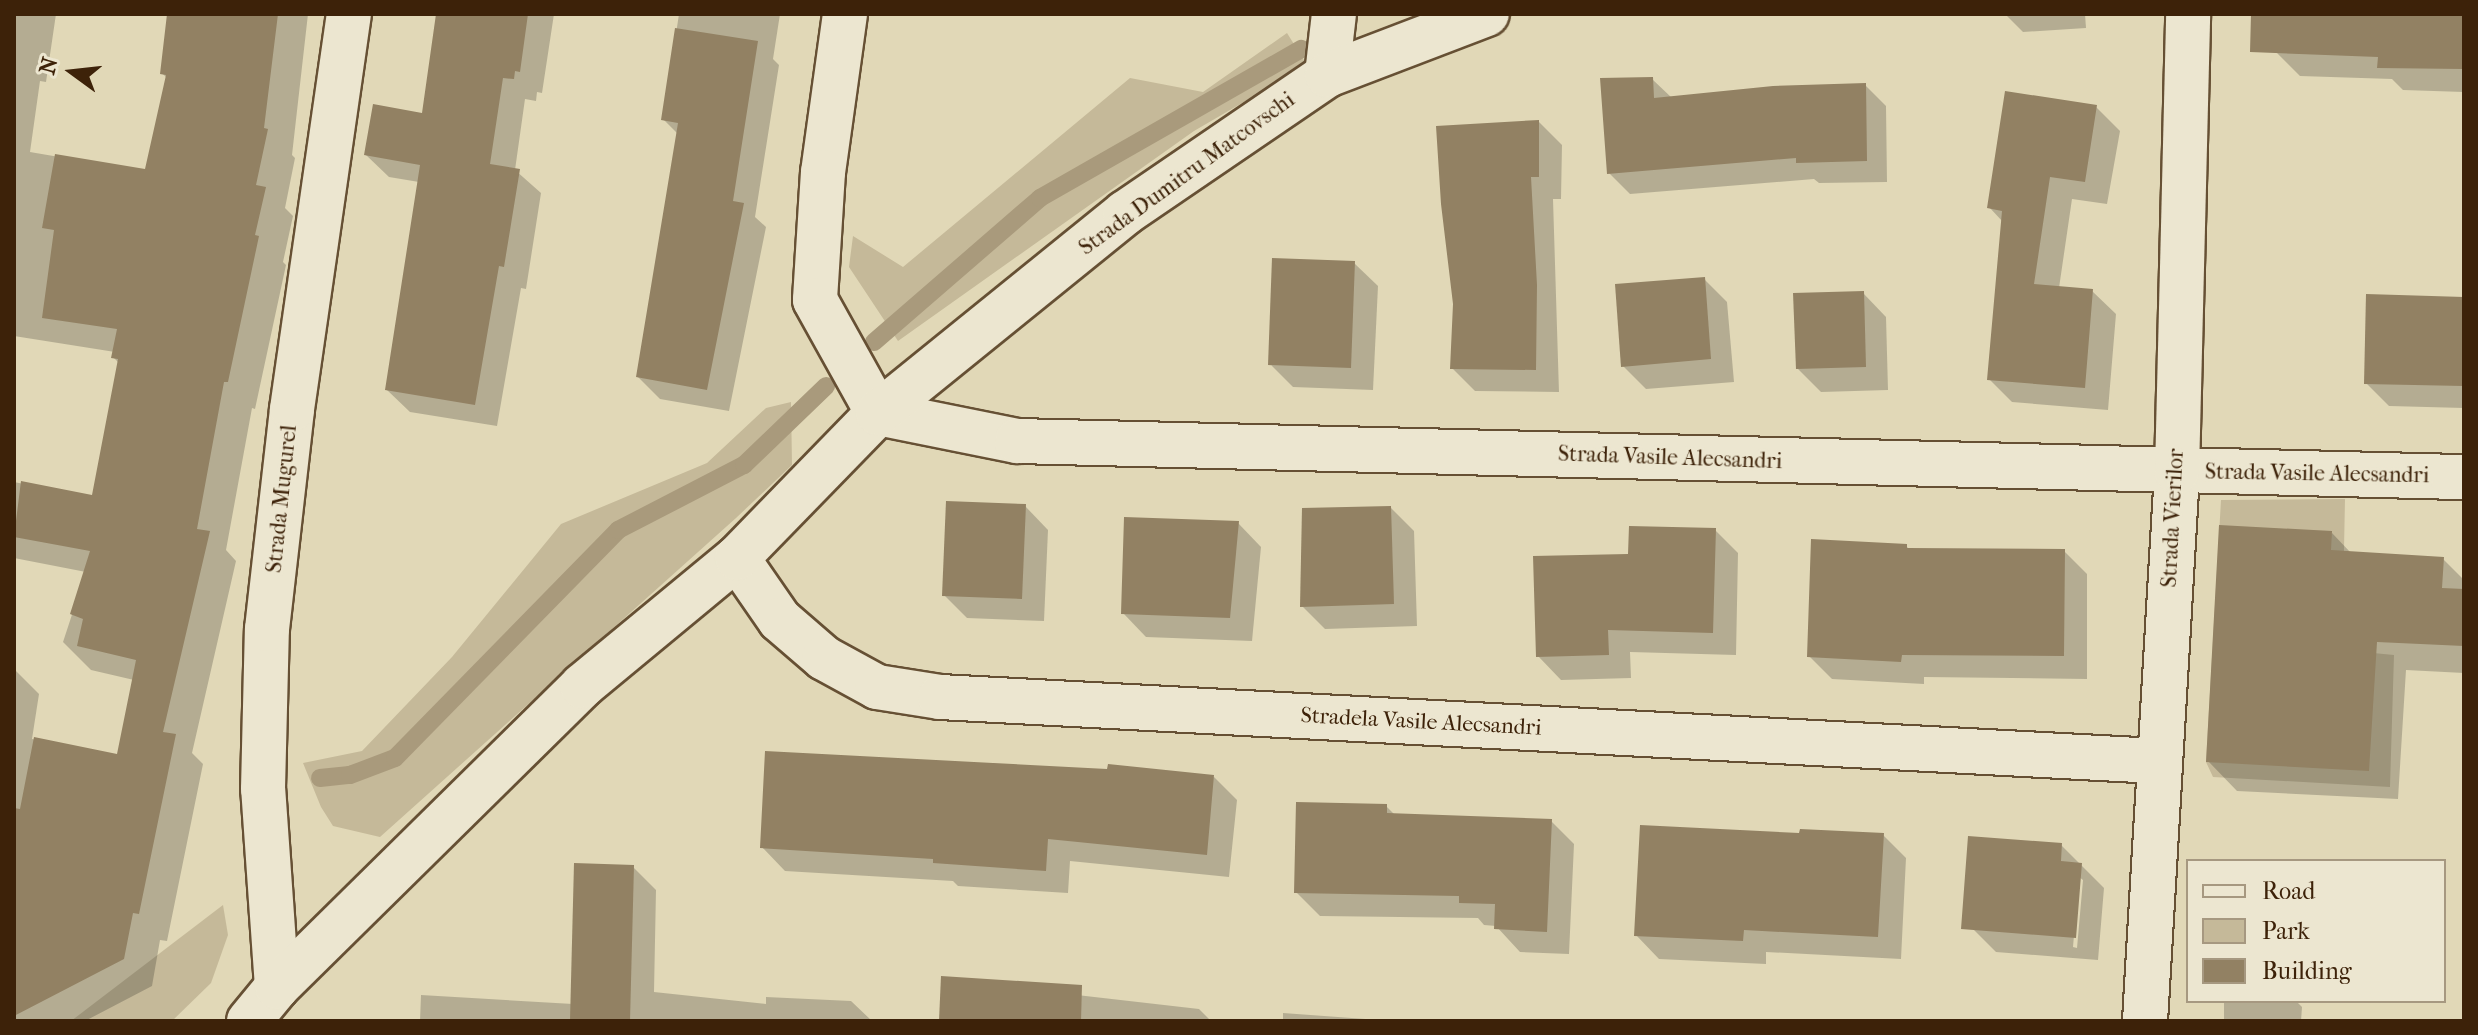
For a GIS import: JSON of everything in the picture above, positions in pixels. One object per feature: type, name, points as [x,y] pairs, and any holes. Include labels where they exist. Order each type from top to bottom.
[{"type":"street","name":"Strada Mugurel","points":[[277,987],[263,789],[267,629],[292,409],[349,14]]},
{"type":"street","points":[[845,14],[823,172],[815,300],[878,413]]},
{"type":"street","points":[[1327,75],[1334,14]]},
{"type":"street","name":"Strada Dumitru Matcovschi","points":[[249,1021],[277,987],[582,686],[737,558],[878,413],[1125,213],[1327,75],[1487,14]]},
{"type":"street","name":"Strada Vierilor","points":[[2145,1021],[2177,472],[2188,14]]},
{"type":"street","name":"Strada Vasile Alecsandri","points":[[878,413],[1017,441],[2464,477]]},
{"type":"street","name":"Stradela Vasile Alecsandri","points":[[737,558],[780,620],[824,658],[877,687],[940,697],[2158,761]]},
{"type":"green space","points":[[1287,33],[1307,65],[1194,131],[898,341],[849,267],[853,236],[903,267],[1130,78],[1203,92]]},
{"type":"green space","points":[[791,402],[792,465],[736,518],[380,837],[333,826],[321,807],[303,763],[362,751],[452,657],[561,524],[707,463],[766,408]]},
{"type":"green space","points":[[2345,499],[2342,650],[2394,655],[2390,787],[2213,777],[2206,762],[2221,500]]},
{"type":"green space","points":[[223,905],[228,935],[211,983],[172,1021],[71,1021]]},
{"type":"building","points":[[167,14],[278,14],[264,128],[268,129],[256,185],[266,187],[255,235],[259,236],[228,382],[224,382],[197,529],[210,531],[163,732],[176,734],[139,914],[133,913],[124,959],[14,1016],[14,808],[20,809],[34,737],[117,754],[136,660],[77,646],[83,619],[70,614],[90,551],[14,537],[21,481],[92,495],[118,359],[111,358],[117,329],[42,318],[54,230],[42,228],[55,154],[145,169],[166,75],[160,74]]},
{"type":"building","points":[[436,14],[528,14],[520,72],[515,71],[514,79],[503,78],[490,164],[520,169],[504,267],[499,266],[475,405],[385,390],[420,165],[364,155],[373,104],[422,113]]},
{"type":"building","points":[[2251,14],[2464,14],[2464,69],[2377,68],[2378,57],[2250,52]]},
{"type":"building","points":[[675,28],[758,41],[733,201],[744,203],[707,390],[636,377],[678,123],[661,120]]},
{"type":"building","points":[[1653,77],[1654,98],[1773,86],[1866,83],[1867,161],[1796,163],[1796,158],[1607,174],[1600,78]]},
{"type":"building","points":[[2005,91],[2097,105],[2085,182],[2050,177],[2034,284],[2093,289],[2085,388],[1987,380],[2002,211],[1987,208]]},
{"type":"building","points":[[1539,120],[1539,177],[1531,177],[1537,285],[1536,370],[1450,369],[1453,304],[1441,204],[1436,126]]},
{"type":"building","points":[[1272,258],[1355,261],[1351,368],[1268,365]]},
{"type":"building","points":[[1705,277],[1711,359],[1621,367],[1615,284]]},
{"type":"building","points":[[1864,291],[1866,367],[1796,369],[1793,293]]},
{"type":"building","points":[[2366,294],[2464,297],[2464,386],[2364,384]]},
{"type":"building","points":[[946,501],[1026,504],[1022,599],[942,596]]},
{"type":"building","points":[[1391,506],[1394,604],[1300,607],[1302,508]]},
{"type":"building","points":[[1124,517],[1239,521],[1230,618],[1121,614]]},
{"type":"building","points":[[2219,525],[2332,531],[2331,550],[2444,557],[2442,588],[2464,589],[2464,646],[2377,642],[2369,771],[2206,762]]},
{"type":"building","points":[[1629,526],[1716,528],[1713,633],[1608,630],[1609,655],[1536,657],[1533,556],[1628,554]]},
{"type":"building","points":[[1811,539],[1907,544],[1907,548],[2065,549],[2064,656],[1902,655],[1901,662],[1807,657]]},
{"type":"building","points":[[765,751],[1107,769],[1108,764],[1214,775],[1207,855],[1048,839],[1046,871],[933,863],[933,859],[760,848]]},
{"type":"building","points":[[1296,802],[1387,804],[1387,813],[1552,819],[1547,932],[1494,929],[1495,904],[1459,903],[1459,896],[1294,893]]},
{"type":"building","points":[[1640,825],[1799,833],[1800,829],[1884,833],[1878,937],[1744,930],[1743,941],[1634,936]]},
{"type":"building","points":[[1968,836],[2062,843],[2061,861],[2082,863],[2076,938],[1961,929]]},
{"type":"building","points":[[574,863],[634,865],[630,1021],[570,1021]]},
{"type":"building","points":[[941,976],[1082,985],[1081,1021],[939,1021]]},
{"type":"waterway","points":[[874,342],[1040,198],[1301,49]]},
{"type":"waterway","points":[[320,778],[350,775],[395,758],[618,530],[744,465],[826,386]]}]
